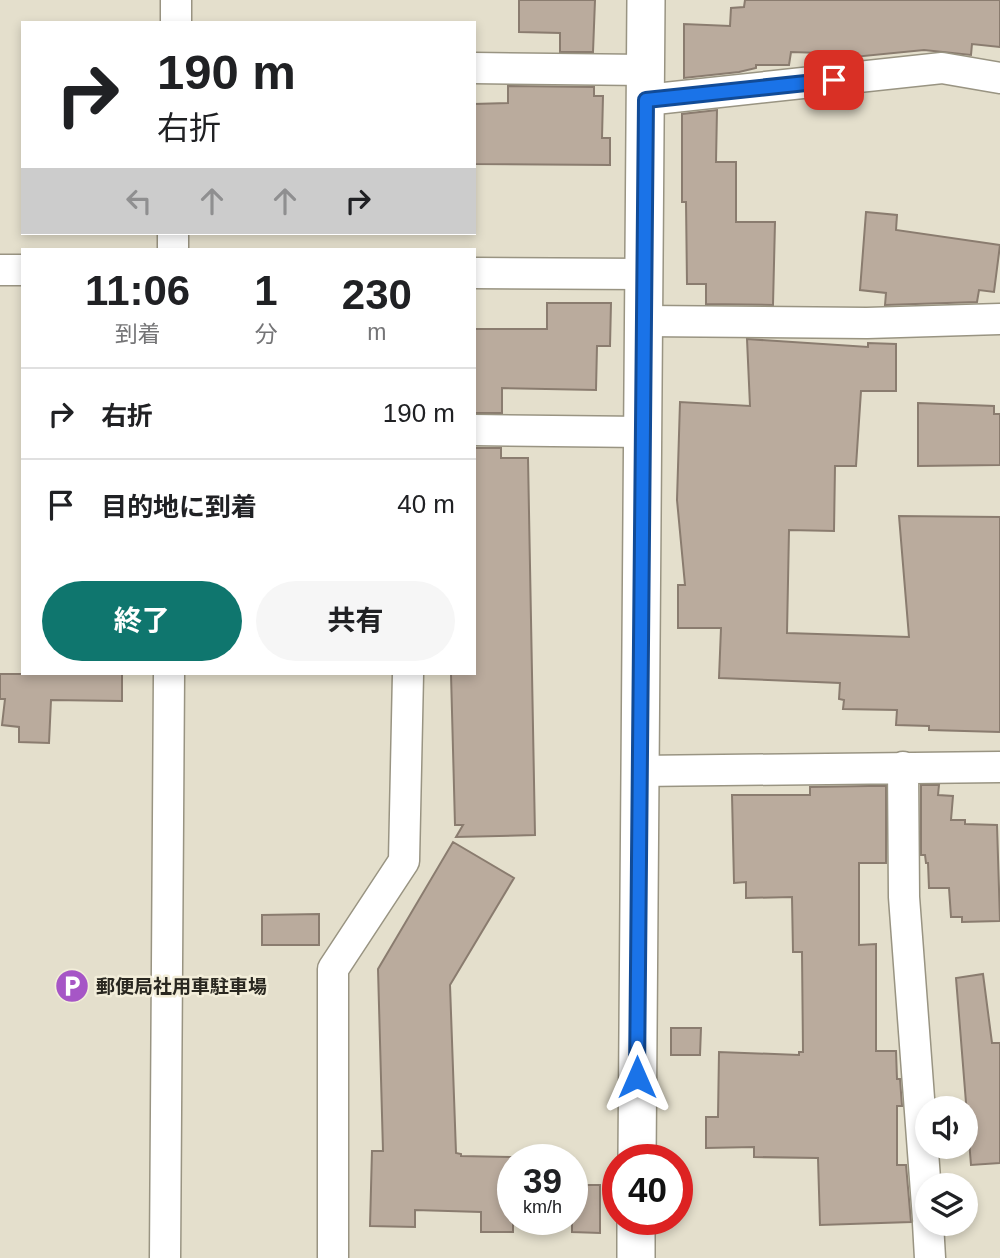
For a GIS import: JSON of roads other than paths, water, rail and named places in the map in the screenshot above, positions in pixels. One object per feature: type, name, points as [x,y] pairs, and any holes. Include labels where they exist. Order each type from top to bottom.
[{"type":"street","points":[[176,0],[176,21]]},
{"type":"street","points":[[637,1144],[646,0]]},
{"type":"street","points":[[476,68],[646,85],[942,68],[1000,78]]},
{"type":"street","points":[[0,270],[21,270]]},
{"type":"street","points":[[476,273],[644,274]]},
{"type":"street","points":[[643,321],[867,323],[1000,319]]},
{"type":"street","points":[[476,430],[642,432]]},
{"type":"street","points":[[165,1258],[169,675]]},
{"type":"street","points":[[333,1258],[333,969],[404,861],[408,675]]},
{"type":"street","points":[[903,766],[904,897],[924,1173]]},
{"type":"street","points":[[639,771],[1000,766]]},
{"type":"street","points":[[636,1235],[636,1258]]},
{"type":"street","points":[[929,1236],[930,1258]]},
{"type":"place","name":"郵便局社用車駐車場","points":[[72,986]]}]
